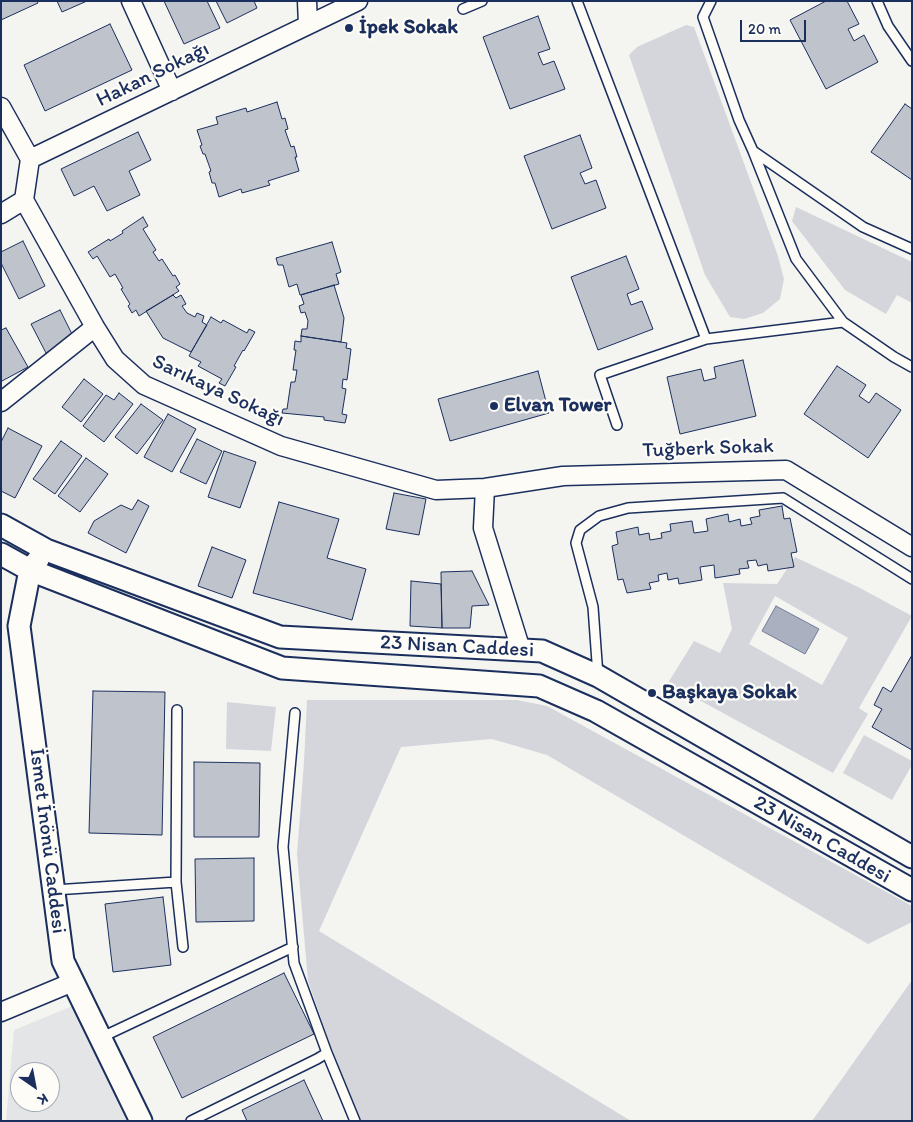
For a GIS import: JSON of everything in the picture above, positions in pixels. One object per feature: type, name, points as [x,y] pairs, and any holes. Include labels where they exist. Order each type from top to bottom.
[{"type":"street","points":[[131,1],[172,91]]},
{"type":"street","points":[[307,1],[308,25]]},
{"type":"street","name":"Hakan Sokağı","points":[[30,159],[358,1]]},
{"type":"street","points":[[1,107],[30,159],[24,200],[1,214]]},
{"type":"street","name":"Sarıkaya Sokağı","points":[[24,200],[115,359],[144,384],[281,446],[436,490],[485,488]]},
{"type":"street","points":[[1,402],[95,327]]},
{"type":"street","name":"Tuğberk Sokak","points":[[485,488],[563,476],[786,470],[912,547]]},
{"type":"street","points":[[485,488],[483,528],[521,650]]},
{"type":"street","name":"23 Nisan Caddesi","points":[[1,525],[46,550],[280,636],[542,651],[598,676],[912,857]]},
{"type":"street","name":"İsmet İnönü Caddesi","points":[[46,550],[30,570],[19,626],[63,961],[141,1121]]},
{"type":"street","name":"23 Nisan Caddesi","points":[[1,554],[30,570],[282,668],[539,686],[596,711],[912,890]]},
{"type":"street","points":[[1,1012],[73,982]]},
{"type":"lane","points":[[463,8],[482,1]]},
{"type":"lane","points":[[577,1],[706,338]]},
{"type":"lane","points":[[711,1],[703,17],[739,120],[796,260],[843,322],[912,367]]},
{"type":"lane","points":[[877,1],[888,26],[912,62]]},
{"type":"lane","points":[[753,151],[863,227],[912,249]]},
{"type":"lane","points":[[617,426],[600,375],[706,338],[843,322]]},
{"type":"lane","points":[[598,676],[593,608],[576,542],[580,530],[599,516],[628,508],[783,498],[912,579]]},
{"type":"lane","points":[[178,710],[176,882],[183,947]]},
{"type":"lane","points":[[295,712],[283,847],[294,963],[327,1053],[355,1121]]},
{"type":"lane","points":[[53,890],[176,882]]},
{"type":"lane","points":[[100,1038],[292,947]]},
{"type":"lane","points":[[191,1121],[327,1053]]},
{"type":"shaded area","points":[[686,25],[694,27],[778,256],[784,279],[780,299],[763,313],[744,319],[730,317],[705,275],[629,55],[637,47]]},
{"type":"shaded area","points":[[796,207],[912,262],[912,303],[897,295],[886,314],[845,290],[792,221]]},
{"type":"shaded area","points":[[795,557],[858,587],[912,616],[859,708],[868,714],[833,773],[668,683],[694,641],[720,653],[732,629],[723,583],[777,584]],"holes":[[[775,596],[848,638],[822,685],[749,644]]]},
{"type":"shaded area","points":[[307,700],[517,700],[547,706],[912,906],[912,922],[868,944],[547,755],[492,739],[401,747],[319,931],[631,1121],[360,1121],[308,981],[297,854]]},
{"type":"shaded area","points":[[227,702],[276,707],[271,751],[226,749]]},
{"type":"shaded area","points":[[864,735],[912,761],[912,765],[892,800],[843,773]]},
{"type":"shaded area","points":[[912,980],[912,1118],[910,1121],[812,1121]]},
{"type":"shaded area","points":[[85,1001],[141,1121],[6,1121],[10,1076],[10,1112],[60,1112],[60,1062],[11,1062],[14,1030]]},
{"type":"water","points":[[776,606],[819,629],[805,654],[762,631]]},
{"type":"building","points":[[1,1],[37,1],[38,3],[1,20]]},
{"type":"building","points":[[57,1],[87,1],[62,12]]},
{"type":"building","points":[[164,1],[207,1],[220,28],[184,44]]},
{"type":"building","points":[[216,1],[254,1],[257,8],[227,23]]},
{"type":"building","points":[[826,1],[847,1],[859,24],[848,29],[854,41],[864,35],[878,62],[826,89],[790,20]]},
{"type":"building","points":[[538,16],[550,49],[538,53],[543,65],[554,61],[565,89],[510,109],[483,37]]},
{"type":"building","points":[[110,24],[132,70],[45,111],[24,65]]},
{"type":"building","points":[[277,102],[282,119],[285,118],[288,129],[285,130],[291,147],[294,146],[299,171],[268,181],[270,185],[242,193],[241,189],[219,197],[215,183],[212,183],[209,172],[211,171],[200,146],[202,145],[197,130],[218,124],[216,117],[246,108],[247,112]]},
{"type":"building","points":[[905,104],[912,109],[912,180],[871,152]]},
{"type":"building","points":[[138,132],[151,160],[129,171],[140,195],[107,211],[94,186],[74,196],[61,169]]},
{"type":"building","points":[[580,135],[592,168],[580,173],[585,184],[596,180],[606,208],[552,229],[524,156]]},
{"type":"building","points":[[143,217],[148,226],[143,229],[156,250],[153,252],[159,261],[162,259],[180,284],[176,287],[179,291],[139,316],[136,310],[132,313],[128,306],[130,304],[115,274],[110,277],[97,256],[93,259],[88,252],[123,233],[122,231]]},
{"type":"building","points":[[23,241],[45,286],[19,299],[1,263],[1,252]]},
{"type":"building","points":[[332,242],[341,272],[336,274],[339,284],[300,295],[297,284],[289,287],[283,265],[278,265],[276,258]]},
{"type":"building","points":[[626,256],[639,289],[627,294],[631,305],[642,301],[653,329],[598,350],[571,277]]},
{"type":"building","points":[[334,285],[344,318],[341,342],[301,336],[302,329],[307,329],[308,321],[305,312],[301,313],[299,306],[304,304],[301,295]]},
{"type":"building","points":[[173,295],[176,298],[181,295],[186,304],[182,306],[187,313],[195,317],[197,313],[204,316],[202,322],[207,325],[191,352],[163,338],[146,311]]},
{"type":"building","points":[[60,310],[74,338],[46,353],[31,324]]},
{"type":"building","points":[[211,317],[221,323],[223,320],[247,333],[249,329],[255,332],[234,366],[236,367],[225,386],[219,383],[222,379],[198,366],[201,362],[189,356]]},
{"type":"building","points":[[6,328],[28,367],[2,381],[1,330]]},
{"type":"building","points":[[301,336],[347,343],[346,348],[351,349],[347,380],[343,379],[342,388],[346,389],[342,414],[347,415],[345,423],[324,420],[324,417],[282,413],[283,409],[287,409],[291,382],[295,382],[297,370],[293,370],[296,350],[294,350],[295,341],[301,342]]},
{"type":"building","points":[[743,360],[756,416],[680,434],[667,377],[701,369],[704,381],[716,378],[714,367]]},
{"type":"building","points":[[837,366],[866,385],[859,396],[869,403],[876,393],[901,410],[868,458],[804,414]]},
{"type":"building","name":"Elvan Tower","points":[[538,371],[549,413],[450,441],[438,399]]},
{"type":"building","points":[[84,379],[103,394],[81,422],[62,407]]},
{"type":"building","points":[[119,393],[133,404],[104,442],[83,426],[106,395],[114,400]]},
{"type":"building","points":[[141,404],[163,420],[137,454],[115,437]]},
{"type":"building","points":[[168,414],[196,429],[172,472],[144,457]]},
{"type":"building","points":[[8,428],[42,446],[15,498],[1,491],[1,442]]},
{"type":"building","points":[[197,439],[222,451],[206,484],[180,472]]},
{"type":"building","points":[[61,441],[82,456],[55,494],[33,479]]},
{"type":"building","points":[[224,451],[256,462],[240,508],[208,497]]},
{"type":"building","points":[[86,458],[108,474],[80,512],[58,496]]},
{"type":"building","points":[[394,493],[426,499],[419,535],[386,529]]},
{"type":"building","points":[[138,500],[149,506],[126,553],[88,533],[94,521],[121,505],[132,510]]},
{"type":"building","points":[[279,502],[339,519],[327,558],[366,569],[352,620],[253,593]]},
{"type":"building","points":[[782,506],[784,519],[790,518],[797,552],[791,553],[794,567],[768,571],[767,564],[758,566],[756,560],[747,561],[749,568],[739,569],[740,574],[715,578],[714,565],[700,567],[702,580],[679,584],[678,578],[668,580],[667,573],[658,575],[659,581],[649,583],[651,589],[627,593],[623,579],[618,580],[612,546],[618,544],[616,532],[638,527],[639,535],[649,533],[650,540],[662,538],[661,533],[671,531],[670,524],[692,521],[694,533],[708,531],[706,519],[728,514],[729,522],[740,519],[741,526],[752,524],[750,518],[760,516],[759,510]]},
{"type":"building","points":[[212,547],[246,560],[232,598],[198,586]]},
{"type":"building","points":[[472,571],[489,605],[472,606],[470,628],[442,628],[441,572]]},
{"type":"building","points":[[411,581],[441,584],[442,628],[410,626]]},
{"type":"building","points":[[912,655],[912,750],[872,727],[882,709],[874,705],[883,687],[891,692]]},
{"type":"building","points":[[93,691],[165,692],[162,835],[89,833]]},
{"type":"building","points":[[194,762],[260,763],[259,837],[194,837]]},
{"type":"building","points":[[254,858],[254,921],[196,922],[195,859]]},
{"type":"building","points":[[163,897],[171,965],[113,972],[105,904]]},
{"type":"building","points":[[284,973],[314,1034],[182,1098],[153,1037]]},
{"type":"building","points":[[304,1080],[323,1121],[247,1121],[242,1110]]},
{"type":"place","name":"İpek Sokak","points":[[349,28]]},
{"type":"place","name":"Elvan Tower","points":[[494,406]]},
{"type":"place","name":"Başkaya Sokak","points":[[652,693]]}]
